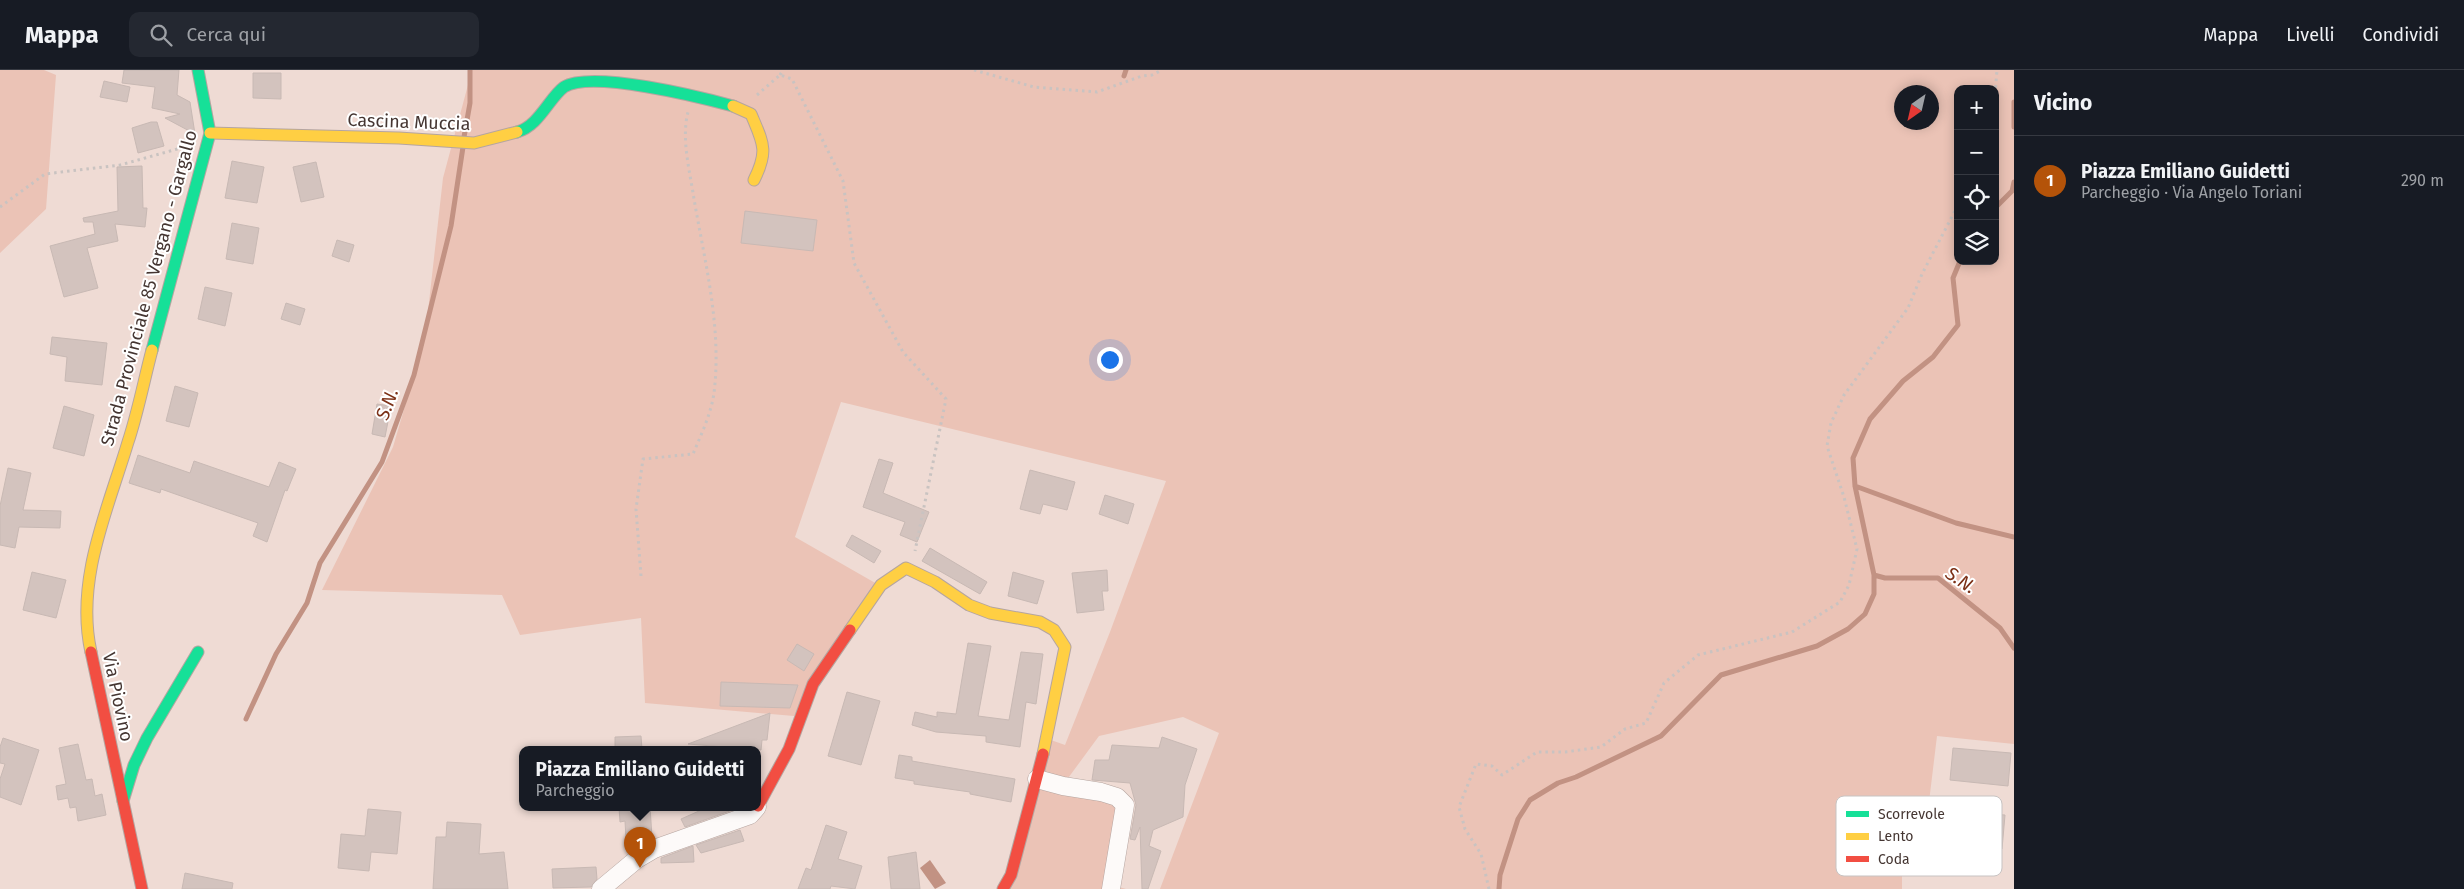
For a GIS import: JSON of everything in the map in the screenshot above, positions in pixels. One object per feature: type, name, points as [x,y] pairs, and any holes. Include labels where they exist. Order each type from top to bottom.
[{"type":"street","name":"Strada Provinciale 85 Vergano - Gargallo","points":[[105,512],[130,440],[167,288],[208,138],[198,70]]},
{"type":"street","name":"Cascina Muccia","points":[[208,138],[399,138],[474,143],[522,131],[543,113],[564,87],[588,81],[633,84],[692,95],[740,108]]},
{"type":"street","points":[[740,108],[751,114],[762,141],[763,162],[754,180]]},
{"type":"street","name":"Via Piovino","points":[[105,512],[88,582],[86,630],[142,889]]},
{"type":"street","points":[[761,799],[790,749],[813,684],[881,585],[906,568],[935,582],[969,605],[990,613],[1040,622],[1054,630],[1065,647],[1060,678],[1037,779],[1011,875],[1003,889]]},
{"type":"street","points":[[123,803],[134,765],[147,738],[198,652]]},
{"type":"street","points":[[1037,779],[1063,786],[1102,792],[1117,797],[1125,805],[1111,889]]},
{"type":"street","points":[[601,889],[636,858],[654,848],[750,815],[753,811]]},
{"type":"path","points":[[740,108],[780,75],[782,70]]},
{"type":"path","points":[[974,70],[1034,87],[1097,92],[1142,76],[1152,75],[1162,70]]},
{"type":"path","points":[[1995,85],[1996,70]]},
{"type":"path","points":[[780,75],[792,79],[844,181],[854,263],[903,352],[946,399],[911,571]]},
{"type":"path","points":[[641,576],[636,509],[643,459],[693,454],[708,419],[714,394],[716,328],[690,174],[684,125],[692,95]]},
{"type":"path","points":[[0,207],[45,174],[120,165],[208,138]]},
{"type":"path","points":[[1489,889],[1481,854],[1465,829],[1459,808],[1476,764],[1492,766],[1502,775],[1537,752],[1565,752],[1601,747],[1625,729],[1646,723],[1664,683],[1698,655],[1792,632],[1840,602],[1849,585],[1857,549],[1844,497],[1827,446],[1831,423],[1844,395],[1908,308],[1922,274],[1954,213]]},
{"type":"shaded area","points":[[0,70],[44,70],[56,75],[46,209],[0,253]]},
{"type":"shaded area","points":[[472,70],[2014,70],[2014,744],[1937,736],[1930,796],[1836,796],[1836,876],[1902,876],[1902,889],[1160,889],[1219,733],[1183,717],[1099,736],[1063,785],[1117,797],[1112,885],[1126,889],[1005,889],[1048,739],[1065,745],[1110,632],[1166,481],[841,402],[795,537],[877,584],[794,716],[645,703],[641,618],[520,635],[502,595],[322,590],[393,447],[422,348],[427,320],[443,178]]},
{"type":"shaded area","points":[[930,860],[946,883],[935,889],[920,868]]},
{"type":"building","points":[[124,70],[179,70],[177,95],[190,102],[195,134],[165,118],[180,114],[152,108],[155,87],[122,83]]},
{"type":"building","points":[[253,73],[281,73],[281,99],[253,98]]},
{"type":"building","points":[[104,81],[130,87],[127,102],[100,97]]},
{"type":"building","points":[[157,122],[164,146],[138,153],[132,128]]},
{"type":"building","points":[[232,161],[264,167],[257,203],[225,198]]},
{"type":"building","points":[[316,162],[324,197],[301,202],[293,167]]},
{"type":"building","points":[[142,166],[143,208],[147,208],[145,227],[115,224],[118,241],[87,248],[98,288],[64,297],[50,246],[95,234],[93,222],[84,222],[83,218],[118,211],[117,167]]},
{"type":"building","points":[[745,211],[817,220],[813,251],[741,243]]},
{"type":"building","points":[[232,223],[259,228],[253,264],[226,259]]},
{"type":"building","points":[[337,240],[354,245],[349,262],[332,256]]},
{"type":"building","points":[[205,287],[232,293],[225,326],[198,319]]},
{"type":"building","points":[[286,303],[305,309],[300,325],[281,319]]},
{"type":"building","points":[[52,337],[107,343],[102,385],[65,381],[67,357],[50,354]]},
{"type":"building","points":[[175,386],[198,393],[189,427],[166,421]]},
{"type":"building","points":[[377,404],[391,406],[385,437],[372,434]]},
{"type":"building","points":[[64,406],[94,415],[84,456],[53,448]]},
{"type":"building","points":[[138,455],[190,473],[194,461],[269,487],[279,462],[296,469],[287,491],[285,490],[267,542],[253,536],[258,523],[161,489],[160,493],[129,483]]},
{"type":"building","points":[[879,459],[893,463],[883,493],[929,512],[917,542],[900,535],[905,522],[863,507]]},
{"type":"building","points":[[8,468],[31,473],[23,510],[61,511],[60,528],[19,527],[15,548],[0,545],[0,506]]},
{"type":"building","points":[[1030,470],[1075,482],[1067,510],[1043,504],[1040,514],[1020,509]]},
{"type":"building","points":[[1105,495],[1134,504],[1128,524],[1099,514]]},
{"type":"building","points":[[852,535],[881,551],[874,563],[846,546]]},
{"type":"building","points":[[930,548],[987,582],[980,594],[922,561]]},
{"type":"building","points":[[1107,570],[1108,591],[1102,591],[1104,610],[1077,613],[1072,573]]},
{"type":"building","points":[[32,572],[66,580],[56,618],[23,610]]},
{"type":"building","points":[[1013,572],[1044,581],[1037,604],[1008,596]]},
{"type":"building","points":[[968,643],[991,646],[978,716],[1009,720],[1021,652],[1043,654],[1036,704],[1026,702],[1020,747],[986,742],[986,736],[936,732],[912,725],[915,712],[937,717],[937,712],[956,714]]},
{"type":"building","points":[[797,644],[814,654],[804,671],[787,660]]},
{"type":"building","points":[[721,682],[798,685],[790,708],[720,706]]},
{"type":"building","points":[[847,692],[880,701],[861,765],[828,756]]},
{"type":"building","points":[[770,713],[767,740],[762,740],[761,750],[761,746],[688,744]]},
{"type":"building","points":[[641,736],[642,746],[615,746],[615,737]]},
{"type":"building","points":[[1162,737],[1197,749],[1185,785],[1183,817],[1153,830],[1149,846],[1161,851],[1148,889],[1142,889],[1140,827],[1135,840],[1130,839],[1136,805],[1130,783],[1092,780],[1095,760],[1109,760],[1112,745],[1159,748]]},
{"type":"building","points":[[3,738],[39,750],[21,805],[0,797],[0,779],[5,764],[0,763],[0,747]]},
{"type":"building","points":[[78,744],[86,780],[92,779],[95,796],[102,794],[106,815],[78,821],[76,807],[70,808],[68,798],[58,800],[56,786],[66,784],[59,748]]},
{"type":"building","points":[[1953,748],[2011,753],[2008,786],[1950,780]]},
{"type":"building","points":[[899,755],[912,757],[912,761],[1015,779],[1011,802],[970,794],[970,792],[914,784],[914,781],[895,778]]},
{"type":"building","points":[[368,809],[401,812],[397,854],[371,852],[369,871],[338,868],[341,834],[365,836]]},
{"type":"building","points":[[619,811],[650,811],[652,837],[626,839],[625,821],[620,822]]},
{"type":"building","points":[[699,811],[730,811],[685,827],[681,819]]},
{"type":"building","points":[[2002,815],[2005,815],[2002,849]]},
{"type":"building","points":[[447,822],[481,824],[479,854],[504,852],[508,889],[433,889],[436,837],[446,837]]},
{"type":"building","points":[[826,825],[847,832],[838,859],[862,866],[855,889],[831,886],[830,889],[798,889],[806,868],[811,870]]},
{"type":"building","points":[[740,830],[744,841],[701,853],[696,845]]},
{"type":"building","points":[[693,846],[694,862],[661,863],[661,858]]},
{"type":"building","points":[[916,852],[920,889],[891,889],[888,857]]},
{"type":"building","points":[[596,867],[597,879],[591,887],[553,888],[552,869]]},
{"type":"building","points":[[185,873],[233,883],[232,889],[182,889]]},
{"type":"waterway","name":"S.N.","points":[[464,137],[470,103],[470,70]]},
{"type":"waterway","name":"S.N.","points":[[1124,76],[1126,70]]},
{"type":"waterway","points":[[2014,102],[2014,127]]},
{"type":"waterway","name":"S.N.","points":[[246,719],[276,654],[307,603],[320,563],[382,462],[414,375],[451,226],[463,147]]},
{"type":"waterway","points":[[1999,204],[2012,191],[2014,182]]},
{"type":"waterway","points":[[1499,889],[1500,875],[1518,819],[1530,800],[1558,783],[1576,777],[1661,736],[1721,675],[1817,646],[1848,629],[1865,614],[1874,594],[1874,575],[1855,486],[1853,458],[1870,419],[1903,381],[1933,357],[1958,325],[1953,278],[1958,265]]},
{"type":"waterway","name":"S.N.","points":[[1855,486],[1956,523],[2014,537]]},
{"type":"waterway","name":"S.N.","points":[[1874,575],[1885,578],[1938,578],[2000,628],[2014,648]]},
{"type":"traffic: fast","points":[[152,350],[210,133],[198,70]]},
{"type":"traffic: fast","points":[[517,132],[532,124],[564,87],[578,83],[621,83],[697,97],[733,106]]},
{"type":"traffic: fast","points":[[123,801],[134,765],[147,738],[198,652]]},
{"type":"traffic: slow","points":[[733,106],[751,114],[763,147],[762,161],[754,180]]},
{"type":"traffic: slow","points":[[210,133],[399,138],[474,143],[517,132]]},
{"type":"traffic: slow","points":[[91,652],[87,625],[87,598],[90,572],[103,519],[135,419],[152,350]]},
{"type":"traffic: slow","points":[[850,630],[881,585],[906,568],[935,582],[969,605],[990,613],[1040,622],[1054,630],[1065,647],[1043,754]]},
{"type":"traffic: jam","points":[[761,800],[789,749],[813,684],[850,630]]},
{"type":"traffic: jam","points":[[91,652],[142,889]]},
{"type":"traffic: jam","points":[[1003,889],[1011,875],[1043,754]]},
{"type":"place","name":"Piazza Emiliano Guidetti","points":[[640,868]]}]
